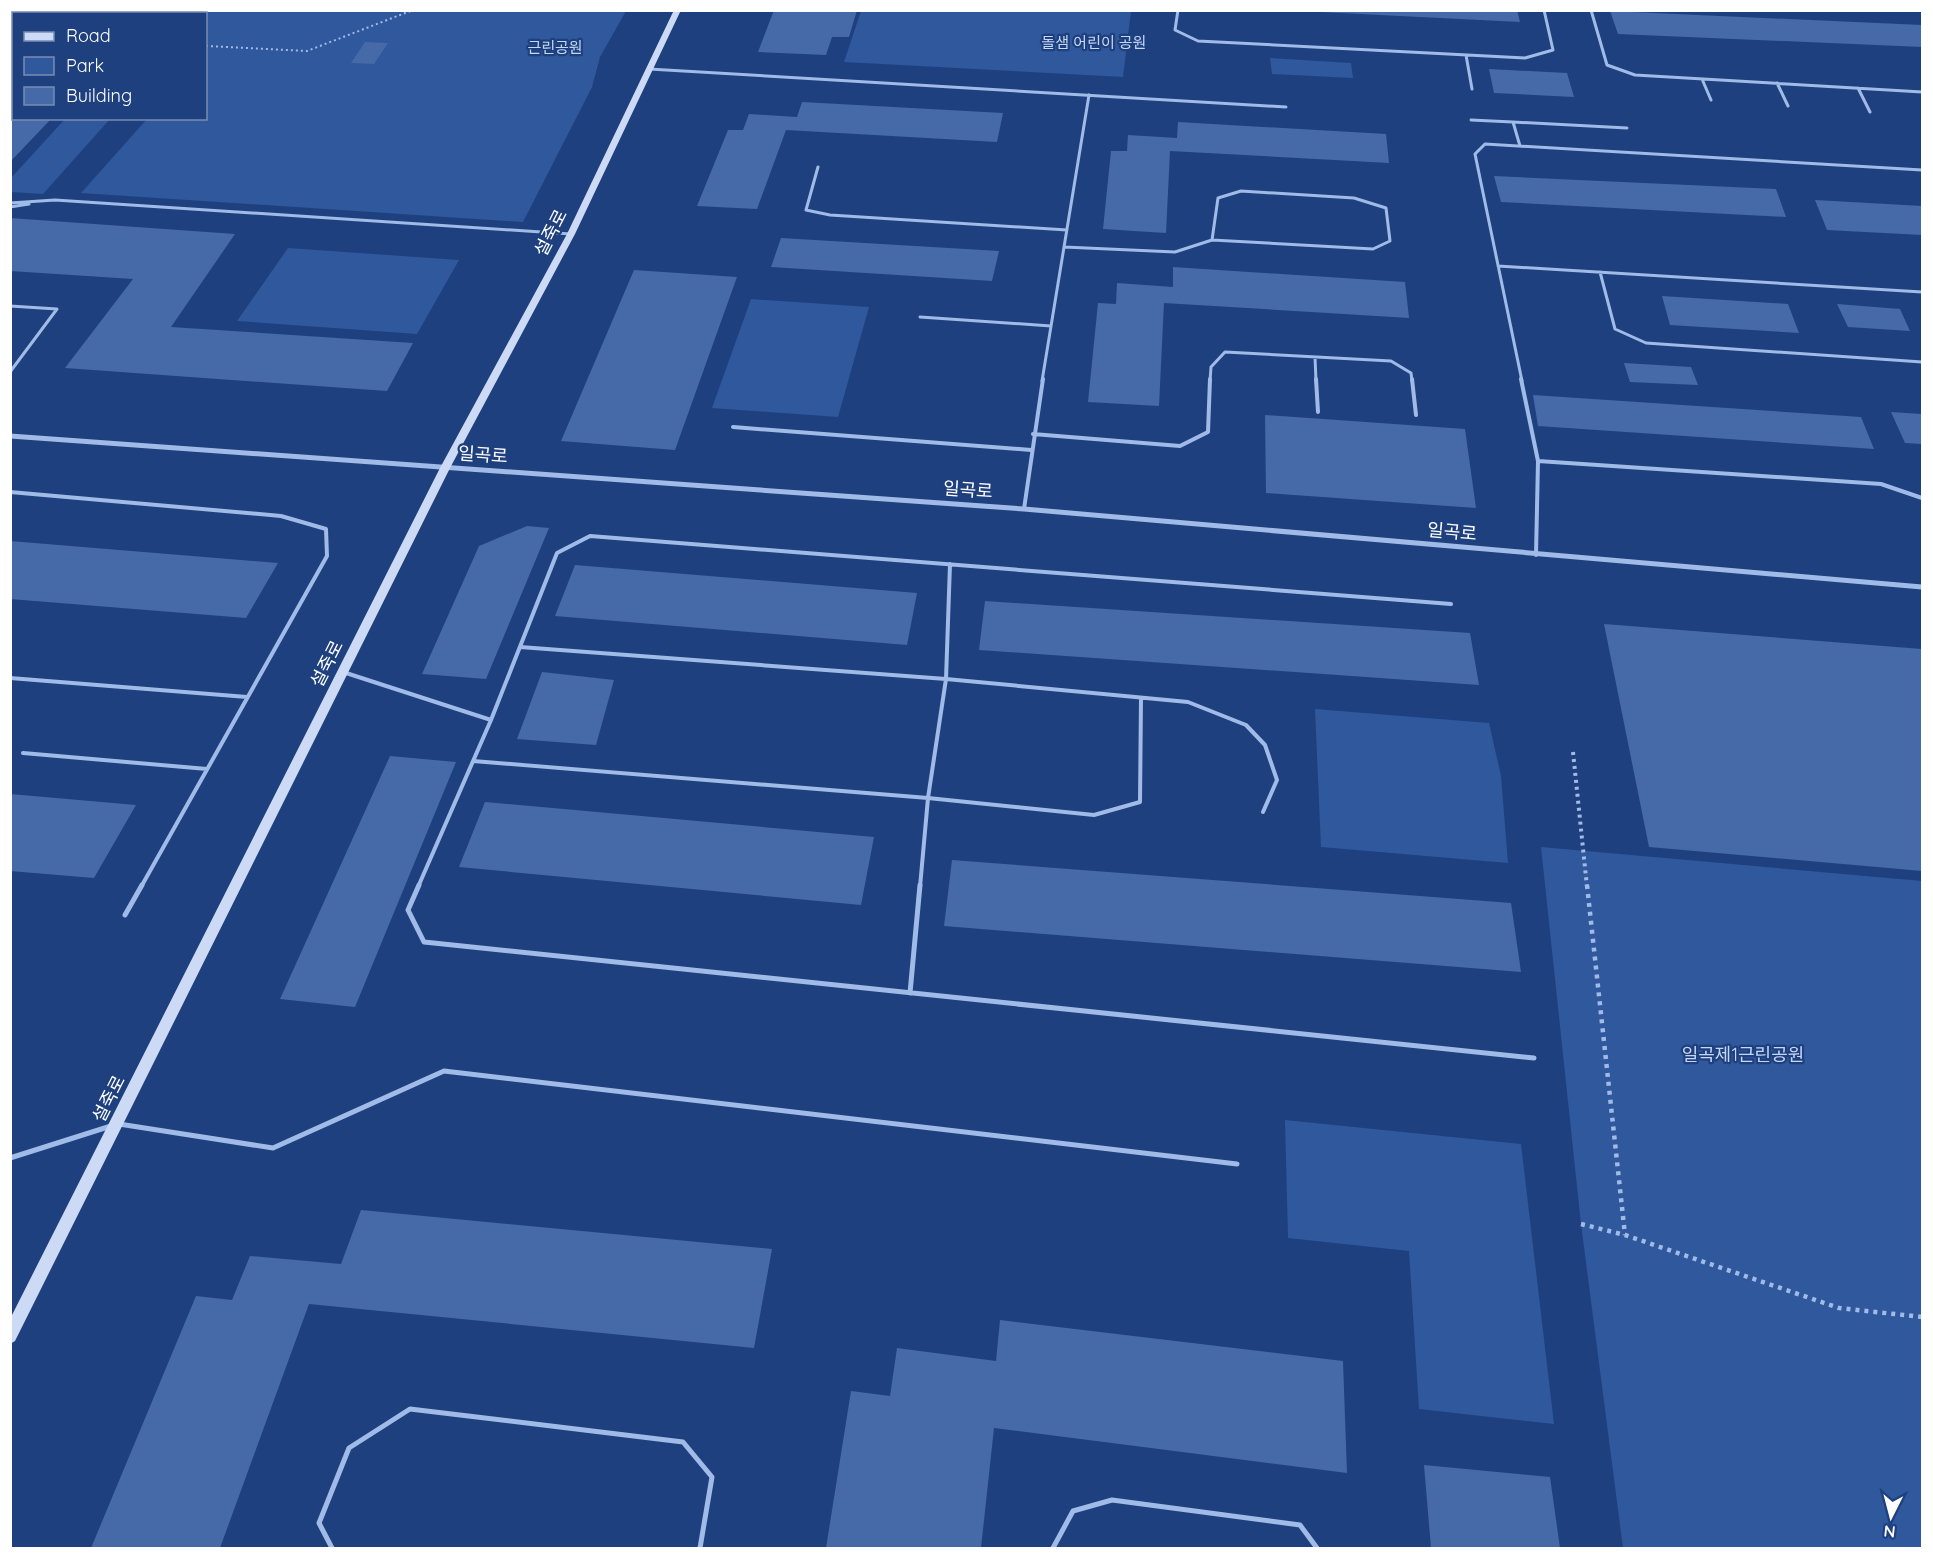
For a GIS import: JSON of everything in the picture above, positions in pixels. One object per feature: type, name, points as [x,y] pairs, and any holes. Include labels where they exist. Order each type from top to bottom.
[{"type":"main road","name":"설죽로","points":[[10,1336],[445,468],[571,234],[678,10]]},
{"type":"street","name":"일곡로","points":[[10,436],[1024,509],[1923,587]]},
{"type":"lane","points":[[1178,10],[1175,30],[1198,41],[1525,58],[1553,50],[1544,10]]},
{"type":"lane","points":[[1591,10],[1607,65],[1635,75],[1923,92]]},
{"type":"lane","points":[[1466,55],[1472,89]]},
{"type":"lane","points":[[649,69],[1286,107]]},
{"type":"lane","points":[[1702,79],[1711,100]]},
{"type":"lane","points":[[1778,83],[1788,106]]},
{"type":"lane","points":[[1858,88],[1870,112]]},
{"type":"lane","points":[[1024,509],[1030,450],[1089,95]]},
{"type":"lane","points":[[1471,120],[1627,128]]},
{"type":"lane","points":[[1513,122],[1520,146]]},
{"type":"lane","points":[[1536,555],[1538,461],[1475,154],[1485,144],[1923,170]]},
{"type":"lane","points":[[818,167],[806,210],[830,215],[1067,230]]},
{"type":"lane","points":[[1064,247],[1174,252],[1212,240],[1373,249],[1390,242],[1386,208],[1354,198],[1241,191],[1218,198],[1212,240]]},
{"type":"lane","points":[[10,205],[55,200],[571,234]]},
{"type":"lane","points":[[1498,266],[1923,292]]},
{"type":"lane","points":[[1600,272],[1615,329],[1646,343],[1923,362]]},
{"type":"lane","points":[[10,306],[57,309],[10,372]]},
{"type":"lane","points":[[920,317],[1051,326]]},
{"type":"lane","points":[[1033,434],[1180,446],[1208,432],[1211,367],[1225,352],[1391,361],[1411,374],[1416,415]]},
{"type":"lane","points":[[1315,357],[1318,412]]},
{"type":"lane","points":[[733,427],[1030,450]]},
{"type":"lane","points":[[1538,461],[1881,484],[1923,498]]},
{"type":"lane","points":[[10,492],[281,516],[326,529],[327,556],[125,915]]},
{"type":"lane","points":[[1450,604],[590,536],[557,553],[491,720],[408,910],[424,942],[1534,1058]]},
{"type":"lane","points":[[910,993],[928,798],[946,680],[950,564]]},
{"type":"lane","points":[[520,647],[946,680],[1188,702],[1246,725],[1265,746],[1277,780],[1263,812]]},
{"type":"lane","points":[[343,672],[491,720]]},
{"type":"lane","points":[[10,678],[247,697]]},
{"type":"lane","points":[[473,761],[928,798],[1094,816],[1140,802],[1141,698]]},
{"type":"lane","points":[[23,753],[207,769]]},
{"type":"lane","points":[[10,1158],[117,1124],[273,1148],[444,1071],[1237,1164]]},
{"type":"lane","points":[[332,1548],[319,1523],[348,1448],[410,1409],[683,1442],[712,1477],[700,1548]]},
{"type":"lane","points":[[1053,1548],[1073,1511],[1112,1500],[1300,1525],[1317,1548]]},
{"type":"path","points":[[207,46],[307,51],[413,10]]},
{"type":"path","points":[[1573,752],[1625,1235]]},
{"type":"path","points":[[1581,1224],[1625,1235],[1839,1308],[1923,1317]]},
{"type":"green space","name":"근린공원","points":[[56,10],[626,11],[600,57],[592,87],[523,222],[81,193],[146,120],[207,120],[207,12],[55,12]]},
{"type":"green space","name":"돌샘 어린이 공원","points":[[861,10],[1131,11],[1123,77],[844,62]]},
{"type":"green space","points":[[1270,58],[1351,63],[1353,78],[1272,74]]},
{"type":"green space","points":[[64,120],[109,120],[43,194],[11,192],[11,178]]},
{"type":"green space","points":[[288,248],[459,260],[417,334],[237,321]]},
{"type":"green space","points":[[751,299],[869,307],[838,417],[712,408]]},
{"type":"green space","points":[[1315,709],[1489,723],[1501,776],[1508,863],[1321,847]]},
{"type":"green space","name":"일곡제1근린공원","points":[[1541,847],[1922,881],[1922,1548],[1623,1548],[1581,1224]]},
{"type":"green space","points":[[1285,1120],[1521,1144],[1554,1424],[1419,1409],[1409,1251],[1288,1238]]},
{"type":"building","points":[[774,10],[857,10],[849,37],[832,37],[826,55],[758,52]]},
{"type":"building","points":[[1321,10],[1517,10],[1520,22],[1321,12]]},
{"type":"building","points":[[1610,11],[1922,25],[1922,47],[1618,34]]},
{"type":"building","points":[[365,42],[388,43],[374,64],[351,63]]},
{"type":"building","points":[[1489,69],[1567,73],[1574,97],[1494,93]]},
{"type":"building","points":[[12,95],[12,120],[50,120],[10,162],[10,97]]},
{"type":"building","points":[[802,102],[1003,113],[997,142],[786,130],[757,209],[697,206],[728,130],[743,130],[749,114],[797,117]]},
{"type":"building","points":[[1178,122],[1386,134],[1389,163],[1170,151],[1166,233],[1103,229],[1111,151],[1127,151],[1128,135],[1177,138]]},
{"type":"building","points":[[1494,176],[1776,189],[1786,217],[1501,202]]},
{"type":"building","points":[[1815,200],[1922,206],[1922,235],[1827,230]]},
{"type":"building","points":[[10,218],[235,234],[171,327],[413,343],[387,391],[65,368],[133,279],[10,271]]},
{"type":"building","points":[[781,238],[999,251],[992,281],[771,267]]},
{"type":"building","points":[[1173,267],[1405,282],[1409,318],[1164,303],[1159,406],[1088,402],[1098,303],[1116,304],[1117,283],[1173,287]]},
{"type":"building","points":[[634,270],[737,277],[675,450],[561,441]]},
{"type":"building","points":[[1662,296],[1788,304],[1799,333],[1670,325]]},
{"type":"building","points":[[1837,304],[1900,309],[1910,331],[1848,327]]},
{"type":"building","points":[[1624,363],[1691,367],[1698,385],[1630,382]]},
{"type":"building","points":[[1533,395],[1861,417],[1874,449],[1538,426]]},
{"type":"building","points":[[1891,412],[1922,414],[1922,444],[1905,443]]},
{"type":"building","points":[[1265,415],[1465,429],[1476,508],[1266,493]]},
{"type":"building","points":[[527,526],[549,528],[486,679],[422,674],[479,546]]},
{"type":"building","points":[[10,541],[278,563],[246,618],[10,599]]},
{"type":"building","points":[[575,565],[917,593],[907,645],[555,616]]},
{"type":"building","points":[[985,601],[1470,633],[1479,685],[979,650]]},
{"type":"building","points":[[1604,624],[1922,649],[1922,871],[1649,847]]},
{"type":"building","points":[[542,672],[614,680],[596,745],[517,739]]},
{"type":"building","points":[[390,756],[456,762],[355,1007],[280,999]]},
{"type":"building","points":[[10,794],[136,805],[94,878],[10,871]]},
{"type":"building","points":[[485,802],[874,837],[861,905],[459,867]]},
{"type":"building","points":[[952,860],[1511,903],[1521,972],[944,926]]},
{"type":"building","points":[[361,1210],[772,1249],[754,1348],[309,1304],[220,1548],[91,1548],[196,1296],[232,1300],[250,1256],[341,1264]]},
{"type":"building","points":[[1000,1320],[1343,1361],[1347,1473],[994,1428],[981,1548],[826,1548],[851,1391],[890,1396],[897,1348],[996,1361]]},
{"type":"building","points":[[1424,1465],[1550,1477],[1560,1548],[1431,1548]]}]
